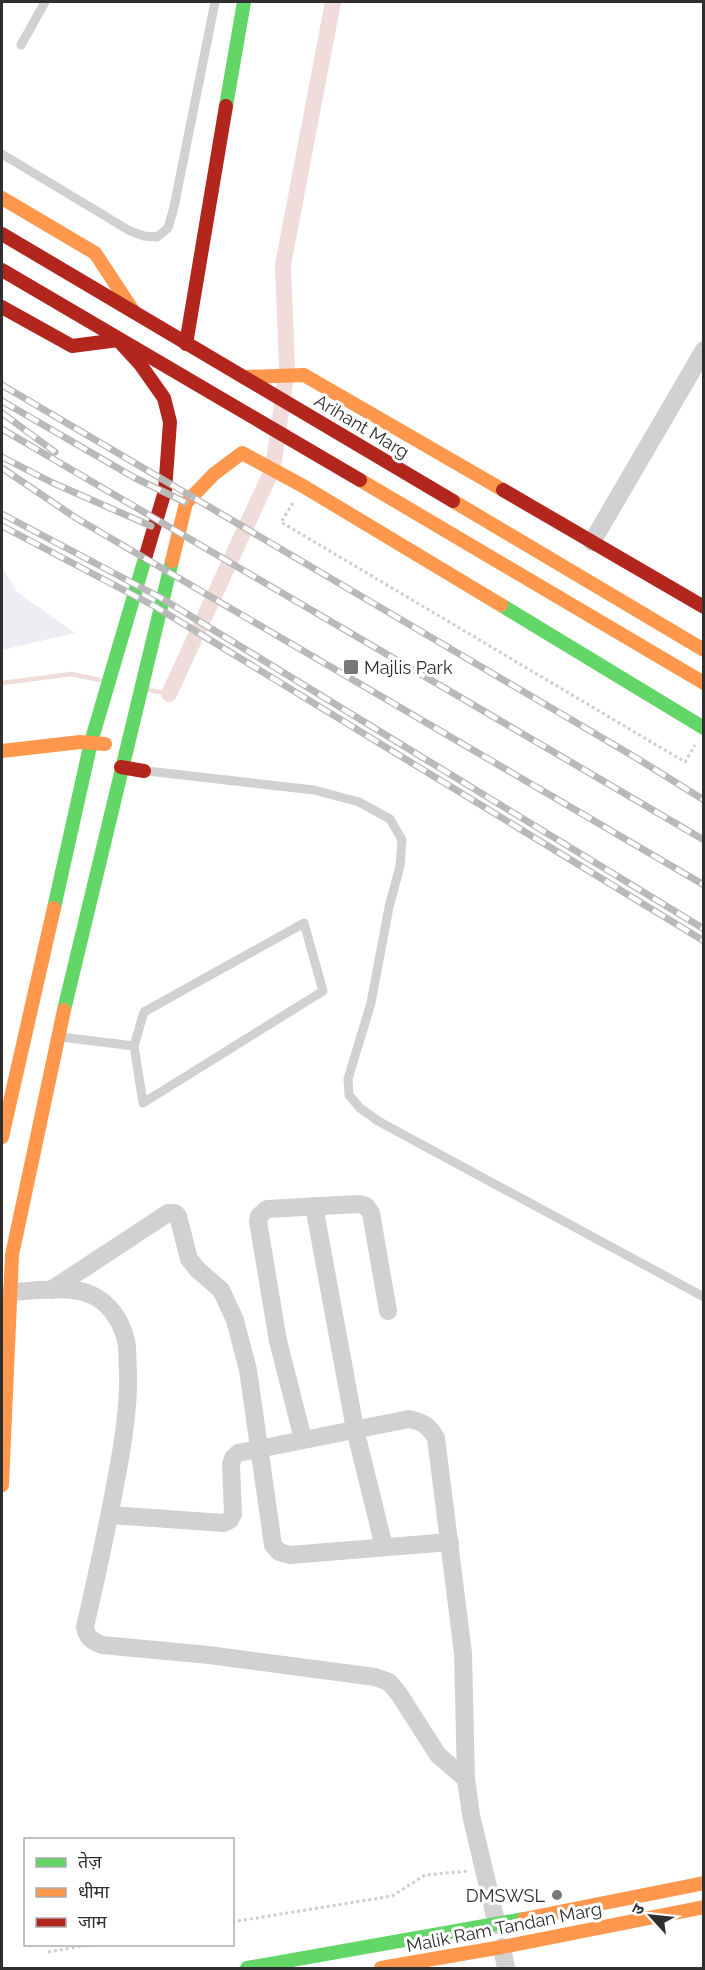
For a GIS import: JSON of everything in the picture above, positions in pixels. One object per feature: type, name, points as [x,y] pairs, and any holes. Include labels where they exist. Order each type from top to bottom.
[{"type":"street","points":[[186,344],[244,2]]},
{"type":"street","points":[[2,198],[95,253],[135,313]]},
{"type":"street","name":"Arihant Marg","points":[[2,234],[704,650]]},
{"type":"street","points":[[2,270],[704,683]]},
{"type":"street","points":[[2,307],[72,346],[118,340]]},
{"type":"street","points":[[2,1137],[91,742],[165,491],[171,422],[164,398],[140,364],[118,340]]},
{"type":"street","points":[[592,542],[698,373],[704,350]]},
{"type":"street","points":[[249,379],[304,375],[704,607]]},
{"type":"street","points":[[2,1485],[12,1255],[58,1037],[186,503],[214,474],[242,453],[265,448]]},
{"type":"street","points":[[282,449],[320,457]]},
{"type":"street","points":[[242,453],[303,486],[704,728]]},
{"type":"street","points":[[2,751],[91,742],[126,748]]},
{"type":"street","points":[[121,767],[144,771]]},
{"type":"street","points":[[303,1439],[278,1341],[259,1216],[267,1209],[359,1204],[366,1206],[371,1213],[388,1311]]},
{"type":"street","points":[[314,1206],[355,1429],[384,1547]]},
{"type":"street","points":[[51,1290],[168,1213],[176,1213],[189,1259],[221,1290],[235,1320],[248,1370],[270,1538],[273,1545],[279,1552],[290,1555],[450,1542]]},
{"type":"street","points":[[10,1292],[79,1291],[91,1295],[105,1304],[117,1317],[126,1341],[128,1389],[124,1437],[110,1515],[85,1627],[86,1635],[102,1646],[189,1652],[375,1677],[389,1682],[438,1755],[465,1779]]},
{"type":"street","points":[[110,1515],[224,1523],[230,1520],[233,1514],[231,1464],[238,1453],[409,1419],[420,1421],[429,1427],[436,1438],[463,1653],[465,1779],[506,1968]]},
{"type":"street","name":"Malik Ram Tandan Marg","points":[[247,1968],[497,1925],[704,1884]]},
{"type":"street","name":"Malik Ram Tandan Marg","points":[[381,1968],[502,1947],[704,1907]]},
{"type":"lane","points":[[21,45],[45,2]]},
{"type":"lane","points":[[2,154],[130,231],[144,236],[157,237],[168,228],[174,207],[215,2]]},
{"type":"lane","points":[[144,771],[314,790],[359,802],[390,819],[402,840],[400,866],[389,907],[371,1003],[348,1079],[349,1095],[360,1108],[378,1121],[704,1297]]},
{"type":"lane","points":[[304,923],[323,991],[142,1103],[134,1046],[144,1012],[304,923]]},
{"type":"lane","points":[[58,1037],[134,1046]]},
{"type":"path","points":[[303,486],[281,522],[685,762],[697,742]]},
{"type":"path","points":[[234,1922],[392,1896],[426,1875],[484,1869]]},
{"type":"path","points":[[48,1952],[82,1946]]},
{"type":"shaded area","points":[[2,567],[17,592],[75,633],[2,650]]},
{"type":"waterway","points":[[169,694],[273,468],[287,369],[283,265],[333,2]]},
{"type":"waterway","points":[[2,683],[71,674],[100,680]]},
{"type":"waterway","points":[[149,690],[169,694]]},
{"type":"railway","points":[[2,385],[704,800]]},
{"type":"railway","points":[[2,401],[135,478],[185,502]]},
{"type":"railway","points":[[2,413],[55,452]]},
{"type":"railway","points":[[2,429],[704,840]]},
{"type":"railway","points":[[2,457],[53,483],[151,526]]},
{"type":"railway","points":[[2,468],[76,518],[704,885]]},
{"type":"railway","points":[[2,514],[161,598],[704,929]]},
{"type":"railway","points":[[2,526],[156,607],[704,941]]},
{"type":"traffic: fast","points":[[226,106],[244,2]]},
{"type":"traffic: fast","points":[[54,908],[91,742],[146,555]]},
{"type":"traffic: fast","points":[[64,1010],[172,561]]},
{"type":"traffic: fast","points":[[501,605],[704,728]]},
{"type":"traffic: fast","points":[[247,1968],[524,1919]]},
{"type":"traffic: slow","points":[[2,198],[95,253],[134,312]]},
{"type":"traffic: slow","points":[[243,377],[304,375],[503,490]]},
{"type":"traffic: slow","points":[[172,561],[186,503],[214,474],[242,453],[303,486],[501,605]]},
{"type":"traffic: slow","points":[[360,480],[704,683]]},
{"type":"traffic: slow","points":[[453,501],[704,650]]},
{"type":"traffic: slow","points":[[2,751],[80,742],[105,744]]},
{"type":"traffic: slow","points":[[2,1137],[54,908]]},
{"type":"traffic: slow","points":[[2,1485],[12,1255],[64,1010]]},
{"type":"traffic: slow","points":[[524,1919],[704,1883]]},
{"type":"traffic: slow","points":[[381,1968],[502,1947],[704,1907]]},
{"type":"traffic: jam","points":[[186,344],[226,106]]},
{"type":"traffic: jam","points":[[2,234],[453,501]]},
{"type":"traffic: jam","points":[[2,270],[360,480]]},
{"type":"traffic: jam","points":[[2,307],[72,346],[118,340],[140,364],[164,398],[170,422],[165,491],[146,555]]},
{"type":"traffic: jam","points":[[503,490],[704,607]]},
{"type":"traffic: jam","points":[[121,767],[144,771]]},
{"type":"place","name":"Majlis Park","points":[[351,667]]},
{"type":"place","name":"DMSWSL","points":[[557,1895]]}]
